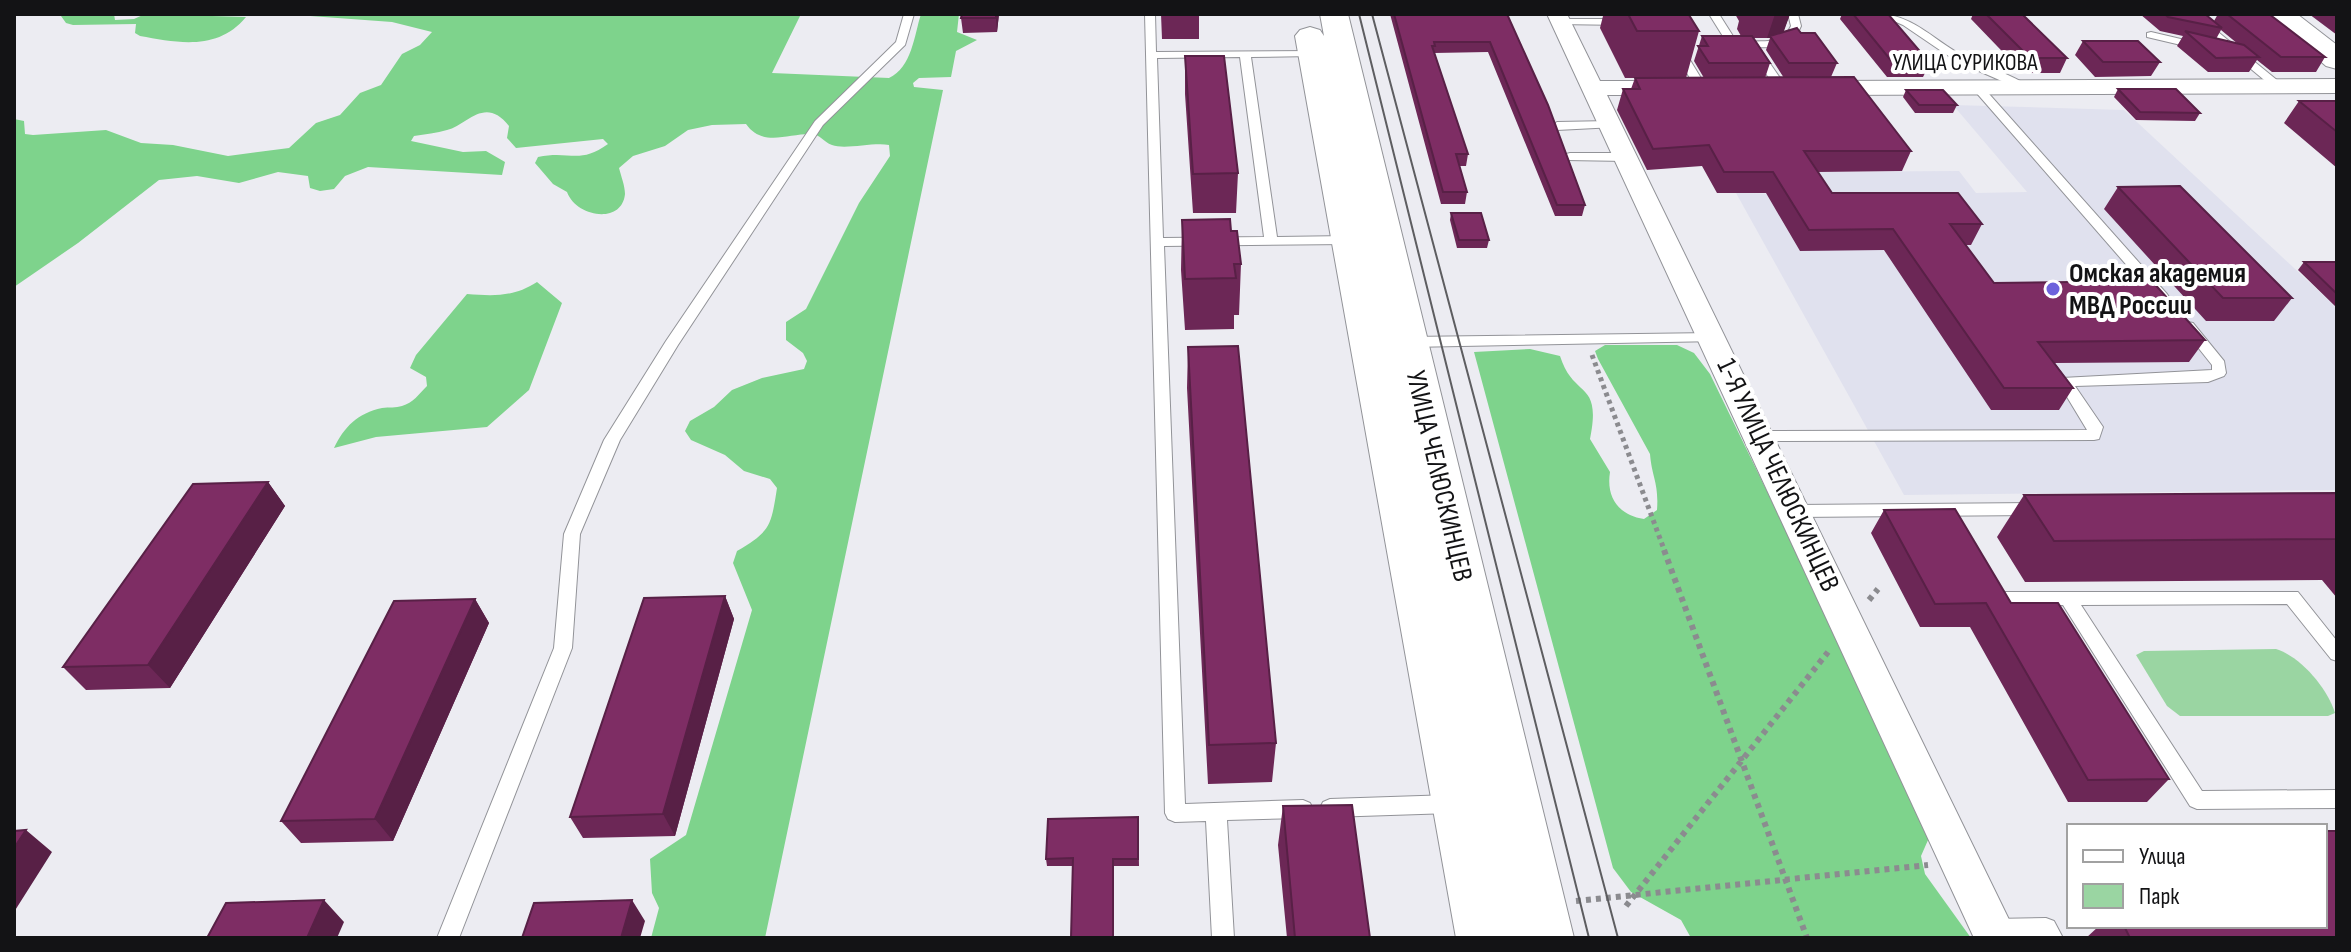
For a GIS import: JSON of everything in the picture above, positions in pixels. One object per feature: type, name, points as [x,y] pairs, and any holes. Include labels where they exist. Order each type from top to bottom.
[{"type":"main road","name":"УЛИЦА ЧЕЛЮСКИНЦЕВ","points":[[1306,14],[1330,40],[1388,342],[1459,803],[1486,938]]},
{"type":"main road","points":[[2277,16],[2337,60]]},
{"type":"main road","name":"УЛИЦА ЧЕЛЮСКИНЦЕВ","points":[[1388,342],[1544,938]]},
{"type":"street","name":"1-Я УЛИЦА ЧЕЛЮСКИНЦЕВ","points":[[1559,18],[1994,933]]},
{"type":"street","name":"УЛИЦА СУРИКОВА","points":[[1755,88],[2337,86]]},
{"type":"street","points":[[1593,88],[1728,88]]},
{"type":"lane","points":[[448,938],[563,648],[572,534],[612,440],[671,344],[819,123],[901,43],[909,14]]},
{"type":"lane","points":[[1150,14],[1175,813],[1459,803]]},
{"type":"lane","points":[[1714,14],[1733,44]]},
{"type":"lane","points":[[1719,44],[1779,43],[1788,39],[1796,26],[1793,14]]},
{"type":"lane","points":[[1883,14],[1907,23],[1960,59],[2024,87]]},
{"type":"lane","points":[[2192,16],[2209,17]]},
{"type":"lane","points":[[2192,16],[2279,87]]},
{"type":"lane","points":[[1559,18],[1632,22]]},
{"type":"lane","points":[[1647,22],[1659,18],[1701,88]]},
{"type":"lane","points":[[2151,35],[2239,54]]},
{"type":"lane","points":[[1151,55],[1245,54],[1330,40]]},
{"type":"lane","points":[[1675,44],[1689,44]]},
{"type":"lane","points":[[1752,44],[1781,88]]},
{"type":"lane","points":[[1245,54],[1271,241]]},
{"type":"lane","points":[[1760,436],[2088,436],[2096,434],[2095,427],[2067,381],[2208,377],[2219,373],[2221,369],[2215,358],[1978,88]]},
{"type":"lane","points":[[1557,126],[1611,125]]},
{"type":"lane","points":[[1570,157],[1626,157]]},
{"type":"lane","points":[[1157,242],[1367,239]]},
{"type":"lane","points":[[1388,342],[1713,338]]},
{"type":"lane","points":[[1796,511],[1949,515],[2055,509]]},
{"type":"lane","points":[[1983,573],[1998,599],[2292,597],[2337,654]]},
{"type":"lane","points":[[2068,599],[2197,800],[2334,803]]},
{"type":"lane","points":[[1216,812],[1223,938]]},
{"type":"lane","points":[[1994,933],[2046,928],[2052,938]]},
{"type":"path","points":[[1586,340],[1807,938]]},
{"type":"path","points":[[1626,906],[1878,589]]},
{"type":"path","points":[[1571,901],[1960,862]]},
{"type":"shaded area","name":"Омская академия МВД России","points":[[1953,105],[2124,110],[2337,308],[2337,490],[1904,495],[1736,193],[1789,194],[1796,172],[1959,171],[1976,193],[2027,192]]},
{"type":"green space","points":[[114,14],[115,20],[134,19],[145,14],[246,17],[223,35],[210,40],[183,42],[140,36],[135,33],[136,24],[73,25],[66,23],[61,16]]},
{"type":"green space","points":[[283,14],[801,14],[772,73],[889,78],[907,59],[921,14],[959,14],[957,32],[977,40],[956,51],[951,77],[919,78],[913,83],[914,87],[943,90],[765,938],[651,938],[659,908],[652,893],[650,859],[686,835],[752,610],[733,563],[737,551],[757,538],[768,526],[777,488],[770,479],[744,471],[725,455],[691,440],[685,431],[690,421],[714,407],[732,390],[762,378],[804,369],[807,361],[803,353],[786,340],[786,322],[806,309],[859,203],[890,156],[889,145],[838,146],[810,134],[767,137],[752,131],[746,124],[712,125],[688,130],[665,146],[633,156],[619,168],[625,191],[622,204],[608,214],[598,214],[579,207],[535,163],[538,157],[549,155],[589,154],[608,144],[603,139],[516,148],[507,138],[509,126],[500,117],[484,112],[447,130],[414,136],[411,141],[463,152],[486,151],[505,162],[502,175],[368,167],[345,176],[334,189],[320,191],[310,188],[308,176],[278,172],[239,183],[197,176],[159,180],[78,243],[14,287],[14,119],[24,121],[25,134],[106,130],[141,143],[173,145],[228,156],[289,148],[316,123],[340,115],[360,93],[381,85],[402,54],[420,45],[432,32],[392,22]]},
{"type":"green space","points":[[537,282],[562,303],[529,390],[487,427],[376,437],[334,448],[347,427],[359,417],[373,410],[406,405],[427,386],[426,377],[410,368],[416,355],[467,294],[504,294]]},
{"type":"green space","points":[[1605,345],[1677,345],[1694,353],[1710,374],[1932,831],[1921,856],[1925,874],[1971,938],[1691,938],[1681,920],[1631,892],[1613,868],[1474,352],[1530,349],[1560,356],[1572,379],[1589,398],[1593,420],[1590,439],[1610,472],[1612,497],[1621,509],[1644,519],[1657,510],[1650,454],[1598,359],[1595,351]]},
{"type":"green space","points":[[2276,649],[2304,666],[2326,694],[2335,713],[2328,716],[2180,716],[2167,706],[2136,655],[2144,651]]},
{"type":"building","points":[[962,14],[996,14],[996,18],[961,18]]},
{"type":"building","points":[[1394,14],[1507,14],[1548,105],[1585,205],[1557,205],[1490,42],[1434,42],[1435,46],[1432,46],[1468,154],[1456,154],[1467,192],[1443,192]]},
{"type":"building","points":[[1628,14],[1689,15],[1699,31],[1637,31]]},
{"type":"building","points":[[1853,14],[1888,14],[1930,63],[1893,63]]},
{"type":"building","points":[[1986,14],[2022,14],[2067,58],[2030,58]]},
{"type":"building","points":[[2165,14],[2205,14],[2222,28],[2168,17]]},
{"type":"building","points":[[2227,14],[2269,14],[2325,57],[2281,57]]},
{"type":"building","points":[[1797,28],[1801,33],[1815,33],[1837,63],[1789,63],[1770,36]]},
{"type":"building","points":[[2185,31],[2244,45],[2259,57],[2216,58]]},
{"type":"building","points":[[1702,36],[1752,36],[1770,63],[1709,63],[1698,46],[1708,46]]},
{"type":"building","points":[[2083,41],[2138,41],[2160,62],[2103,62]]},
{"type":"building","points":[[1185,56],[1224,56],[1238,173],[1193,174]]},
{"type":"building","points":[[1854,77],[1911,151],[1804,151],[1832,193],[1958,193],[1982,224],[1950,224],[1994,283],[2152,281],[2205,340],[2038,342],[2073,388],[2004,388],[1893,229],[1809,230],[1773,172],[1724,172],[1709,145],[1653,149],[1623,89],[1640,89],[1635,78]]},
{"type":"building","points":[[2118,89],[2176,89],[2200,113],[2140,112]]},
{"type":"building","points":[[1906,90],[1943,90],[1957,105],[1919,105]]},
{"type":"building","points":[[2299,101],[2337,101],[2337,132]]},
{"type":"building","points":[[2180,186],[2292,298],[2223,298],[2118,187]]},
{"type":"building","points":[[1451,213],[1481,213],[1489,240],[1459,240]]},
{"type":"building","points":[[1230,219],[1231,231],[1237,231],[1241,264],[1234,264],[1236,278],[1185,279],[1182,220]]},
{"type":"building","points":[[2304,262],[2337,262],[2337,294]]},
{"type":"building","points":[[1238,346],[1276,743],[1209,745],[1188,347]]},
{"type":"building","points":[[268,482],[148,665],[63,667],[193,484]]},
{"type":"building","points":[[2337,493],[2337,539],[2054,541],[2024,495]]},
{"type":"building","points":[[1955,509],[2011,603],[2058,603],[2169,779],[2088,780],[1986,603],[1935,604],[1884,510]]},
{"type":"building","points":[[725,596],[663,814],[570,817],[644,598]]},
{"type":"building","points":[[475,599],[375,819],[281,821],[394,601]]},
{"type":"building","points":[[1352,805],[1370,938],[1295,938],[1283,806]]},
{"type":"building","points":[[1138,817],[1138,859],[1113,859],[1113,938],[1071,938],[1073,858],[1046,859],[1048,819]]},
{"type":"building","points":[[26,830],[14,848],[14,831]]},
{"type":"building","points":[[2327,831],[2336,831],[2337,938],[2130,938],[2125,928],[2327,928]]},
{"type":"building","points":[[324,900],[307,938],[207,938],[226,903]]},
{"type":"building","points":[[632,900],[621,938],[522,938],[534,903]]},
{"type":"tram line","points":[[1359,14],[1589,938]]},
{"type":"tram line","points":[[1372,14],[1618,938]]},
{"type":"place","name":"Омская академия МВД России","points":[[2053,289]]}]
